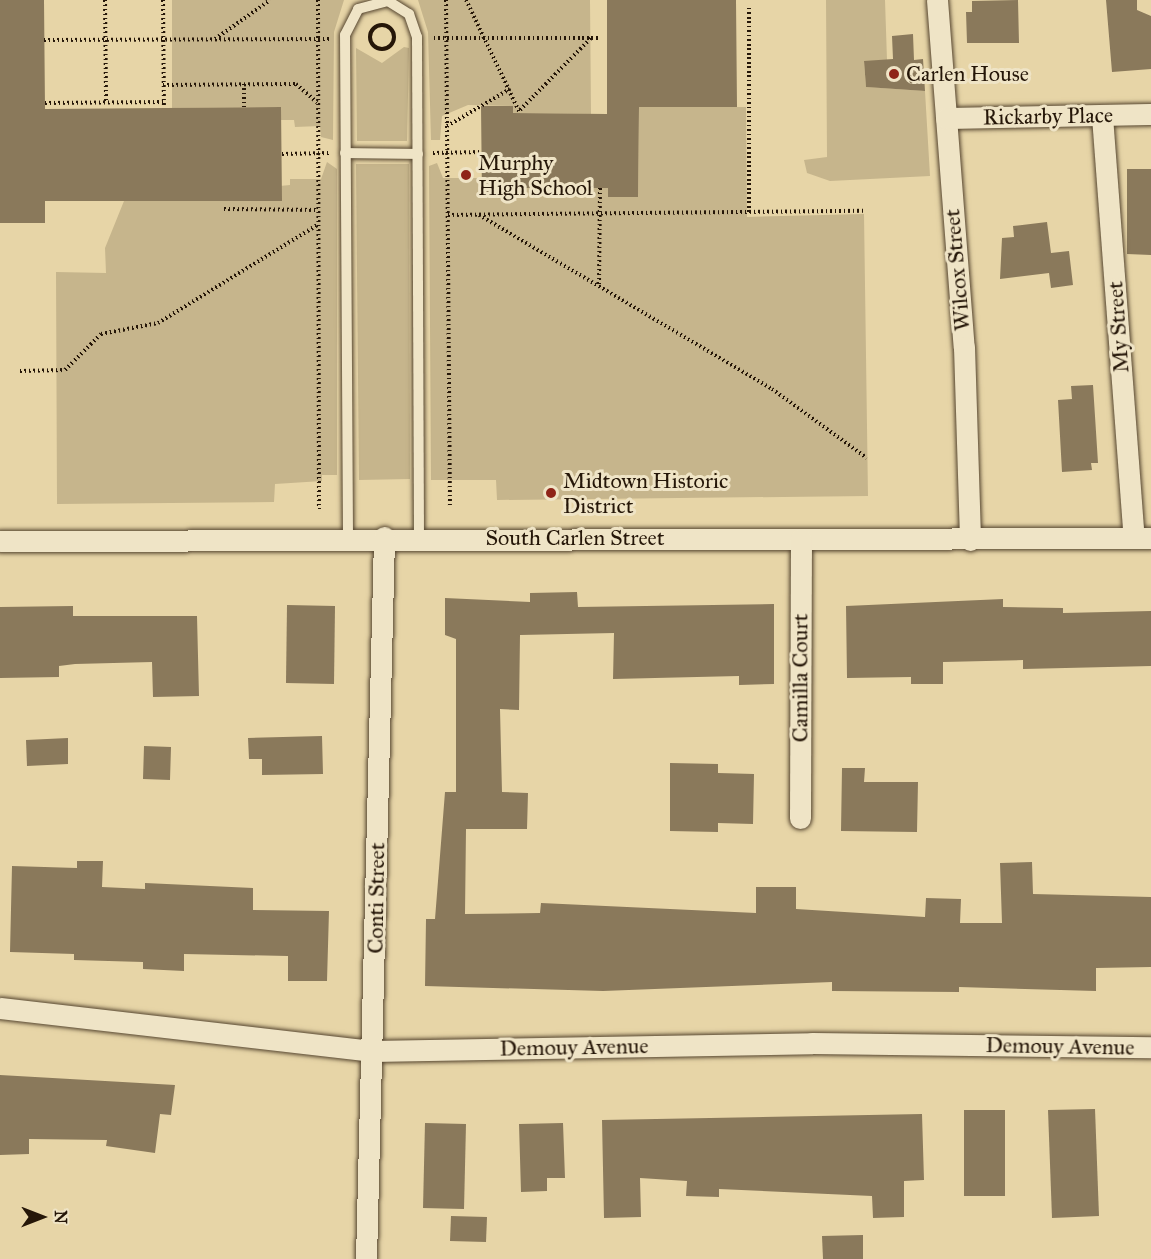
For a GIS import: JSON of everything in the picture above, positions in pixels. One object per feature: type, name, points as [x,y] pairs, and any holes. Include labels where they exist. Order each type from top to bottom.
[{"type":"street","name":"Wilcox Street","points":[[937,0],[964,347],[970,540]]},
{"type":"street","name":"Rickarby Place","points":[[946,117],[1151,114]]},
{"type":"street","name":"My Street","points":[[1102,116],[1142,538]]},
{"type":"street","name":"South Carlen Street","points":[[0,541],[348,537],[970,540],[1142,538]]},
{"type":"street","name":"Conti Street","points":[[366,1259],[384,537]]},
{"type":"street","name":"Camilla Court","points":[[800,818],[801,539]]},
{"type":"street","name":"Demouy Avenue","points":[[0,1008],[372,1051],[812,1042],[1151,1047]]},
{"type":"lane","points":[[348,537],[345,39],[354,13],[376,2],[400,6],[409,14],[417,38],[420,538]]},
{"type":"lane","points":[[345,153],[418,154]]},
{"type":"path","points":[[105,0],[106,102]]},
{"type":"path","points":[[162,0],[164,108]]},
{"type":"path","points":[[214,39],[270,0]]},
{"type":"path","points":[[318,0],[319,509]]},
{"type":"path","points":[[446,0],[450,507]]},
{"type":"path","points":[[466,0],[520,111],[591,38]]},
{"type":"path","points":[[749,8],[750,213]]},
{"type":"path","points":[[44,40],[369,39],[379,49],[392,46],[394,38],[388,26],[381,25],[369,39]]},
{"type":"path","points":[[394,38],[599,38]]},
{"type":"path","points":[[244,84],[244,107]]},
{"type":"path","points":[[163,85],[296,84],[318,103]]},
{"type":"path","points":[[447,126],[510,89]]},
{"type":"path","points":[[45,103],[163,102]]},
{"type":"path","points":[[418,154],[482,152]]},
{"type":"path","points":[[282,154],[345,153]]},
{"type":"path","points":[[599,285],[600,188]]},
{"type":"path","points":[[224,209],[318,210]]},
{"type":"path","points":[[448,215],[600,216],[864,211]]},
{"type":"path","points":[[479,215],[772,389],[867,458]]},
{"type":"path","points":[[20,371],[65,370],[101,334],[158,323],[318,225]]},
{"type":"shaded area","points":[[172,0],[344,0],[334,32],[333,140],[321,137],[320,126],[295,127],[294,120],[281,120],[281,107],[172,108]]},
{"type":"shaded area","points":[[418,0],[590,0],[591,114],[513,113],[513,106],[468,105],[442,116],[440,140],[431,140],[428,32]]},
{"type":"shaded area","points":[[826,0],[885,0],[887,60],[864,62],[866,87],[925,91],[930,176],[830,181],[807,173],[804,160],[827,157]]},
{"type":"shaded area","points":[[404,47],[409,48],[407,141],[357,141],[356,48],[382,63]]},
{"type":"shaded area","points":[[639,107],[746,107],[747,217],[864,214],[868,496],[497,500],[496,480],[431,480],[429,166],[437,163],[443,178],[482,178],[482,197],[514,199],[514,188],[608,188],[608,197],[638,197]]},
{"type":"shaded area","points":[[327,162],[337,169],[337,475],[322,475],[322,481],[275,484],[274,502],[57,504],[56,272],[106,273],[105,248],[124,201],[290,185],[290,179],[321,179]]},
{"type":"shaded area","points":[[356,164],[409,164],[410,479],[359,480]]},
{"type":"building","points":[[0,0],[44,0],[45,109],[281,107],[282,201],[45,201],[45,223],[0,223]]},
{"type":"building","points":[[607,0],[736,0],[737,107],[639,107],[638,197],[608,197],[608,188],[514,188],[514,199],[482,197],[481,106],[513,106],[513,113],[607,114]]},
{"type":"building","points":[[1018,0],[1019,43],[967,43],[966,12],[972,12],[972,1]]},
{"type":"building","points":[[1106,0],[1137,0],[1137,10],[1151,16],[1151,69],[1112,72]]},
{"type":"building","name":"Carlen House","points":[[913,34],[914,60],[923,59],[925,91],[866,87],[864,61],[893,59],[892,36]]},
{"type":"building","points":[[1127,169],[1151,169],[1151,255],[1127,254]]},
{"type":"building","points":[[1047,222],[1051,253],[1069,251],[1073,285],[1051,288],[1049,273],[1000,279],[1002,238],[1014,237],[1013,226]]},
{"type":"building","points":[[1093,385],[1098,463],[1091,463],[1092,470],[1062,472],[1058,400],[1072,399],[1071,386]]},
{"type":"building","points":[[577,592],[578,607],[774,604],[774,684],[739,685],[739,676],[613,679],[614,633],[520,635],[519,710],[500,709],[502,792],[528,793],[527,829],[466,829],[465,914],[540,913],[541,903],[756,913],[756,887],[796,887],[796,909],[925,917],[926,898],[961,899],[960,923],[1002,923],[1000,863],[1032,862],[1033,894],[1151,897],[1151,967],[1096,968],[1096,991],[959,987],[959,992],[832,991],[832,982],[603,991],[425,986],[426,919],[435,919],[445,792],[456,792],[456,639],[445,635],[445,598],[530,602],[530,593]]},
{"type":"building","points":[[1003,599],[1003,607],[1063,608],[1063,613],[1151,611],[1151,666],[1023,669],[1023,660],[943,662],[943,684],[911,684],[911,677],[847,678],[846,606]]},
{"type":"building","points":[[287,605],[335,606],[334,684],[286,683]]},
{"type":"building","points":[[73,606],[73,616],[197,616],[199,696],[153,697],[152,662],[75,664],[59,666],[59,677],[0,678],[0,607]]},
{"type":"building","points":[[322,736],[323,774],[262,775],[262,759],[249,759],[248,738]]},
{"type":"building","points":[[68,738],[68,764],[27,766],[26,740]]},
{"type":"building","points":[[144,746],[171,747],[170,780],[143,779]]},
{"type":"building","points":[[670,763],[718,764],[718,773],[754,774],[753,824],[718,823],[718,832],[670,831]]},
{"type":"building","points":[[842,768],[865,768],[864,782],[918,782],[917,832],[841,831]]},
{"type":"building","points":[[77,861],[103,861],[102,887],[145,889],[145,883],[253,888],[253,910],[329,911],[327,981],[288,981],[288,956],[184,954],[184,971],[143,969],[143,962],[74,960],[74,954],[10,952],[12,866],[77,868]]},
{"type":"building","points":[[0,1075],[175,1085],[171,1115],[160,1114],[155,1153],[106,1146],[107,1140],[29,1139],[29,1154],[0,1155]]},
{"type":"building","points":[[1095,1109],[1099,1216],[1052,1218],[1048,1110]]},
{"type":"building","points":[[964,1110],[1005,1110],[1005,1196],[964,1196]]},
{"type":"building","points":[[922,1114],[924,1180],[904,1181],[904,1217],[873,1218],[872,1196],[719,1189],[719,1197],[686,1196],[687,1181],[640,1178],[641,1217],[604,1218],[602,1120]]},
{"type":"building","points":[[425,1123],[466,1124],[464,1209],[423,1208]]},
{"type":"building","points":[[563,1123],[565,1178],[547,1178],[547,1191],[521,1192],[519,1124]]},
{"type":"building","points":[[451,1216],[487,1217],[486,1242],[450,1241]]},
{"type":"building","points":[[863,1235],[863,1259],[823,1259],[822,1236]]},
{"type":"place","name":"Carlen House","points":[[894,74]]},
{"type":"place","name":"Murphy High School","points":[[466,175]]},
{"type":"place","name":"Midtown Historic District","points":[[551,493]]}]
